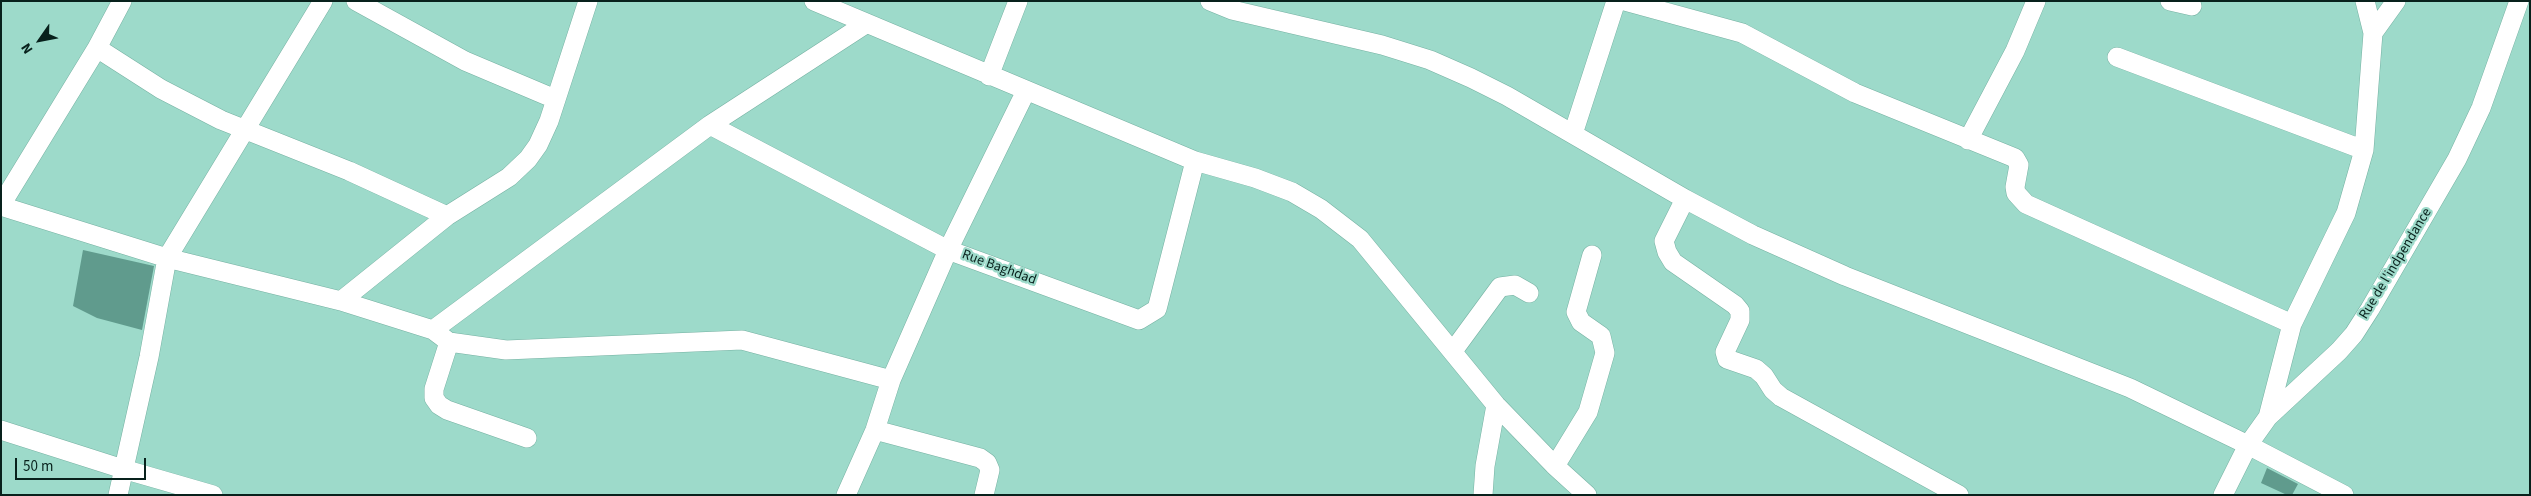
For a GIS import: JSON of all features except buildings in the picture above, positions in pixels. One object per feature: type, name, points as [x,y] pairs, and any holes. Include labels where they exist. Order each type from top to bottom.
[{"type":"street","points":[[122,1],[97,48],[1,206],[167,258],[341,301],[433,330],[449,342],[506,350],[742,340],[891,380]]},
{"type":"street","points":[[118,495],[149,357],[167,258],[323,1]]},
{"type":"street","points":[[356,1],[465,61],[555,99]]},
{"type":"street","points":[[341,301],[447,216],[509,177],[528,159],[545,132],[588,1]]},
{"type":"street","points":[[814,1],[1195,161],[1255,178],[1292,192],[1322,209],[1360,239],[1496,405],[1555,466],[1587,495]]},
{"type":"street","points":[[989,76],[1018,1]]},
{"type":"street","points":[[1210,1],[1382,45],[1430,60],[1507,96],[1685,199],[1752,235],[1837,273],[2130,388],[2248,445],[2344,495]]},
{"type":"street","points":[[1573,134],[1616,1]]},
{"type":"street","points":[[1625,1],[1742,33],[1855,93],[2019,161],[2016,193],[2032,208],[2292,324]]},
{"type":"street","points":[[1968,140],[2015,51],[2036,1]]},
{"type":"street","points":[[2170,1],[2192,6]]},
{"type":"street","points":[[2268,417],[2292,324],[2346,213],[2364,150],[2373,33],[2365,1]]},
{"type":"street","points":[[2373,33],[2396,1]]},
{"type":"street","name":"Rue de l'indpendance","points":[[2223,495],[2248,445],[2268,417],[2339,351],[2354,334],[2370,309],[2457,159],[2481,108],[2519,1]]},
{"type":"street","points":[[433,330],[710,125],[867,23]]},
{"type":"street","points":[[97,48],[161,89],[243,130],[349,171],[447,216]]},
{"type":"street","points":[[2117,57],[2364,150]]},
{"type":"street","points":[[846,495],[875,430],[891,380],[948,250],[1026,91]]},
{"type":"street","name":"Rue Baghdad","points":[[710,125],[948,250],[1139,320],[1157,309],[1195,161]]},
{"type":"street","points":[[1685,199],[1664,241],[1667,252],[1673,262],[1735,305],[1740,311],[1740,320],[1725,352],[1727,359],[1756,370],[1764,376],[1773,390],[1782,396],[1959,495]]},
{"type":"street","points":[[1555,466],[1588,412],[1605,353],[1601,336],[1581,322],[1576,312],[1592,255]]},
{"type":"street","points":[[1453,351],[1500,286],[1515,285],[1528,293]]},
{"type":"street","points":[[449,342],[434,389],[434,398],[439,405],[447,410],[527,438]]},
{"type":"street","points":[[1483,495],[1485,466],[1496,405]]},
{"type":"street","points":[[1,430],[123,469],[213,495]]},
{"type":"street","points":[[875,430],[980,458],[987,463],[990,470],[984,495]]}]
